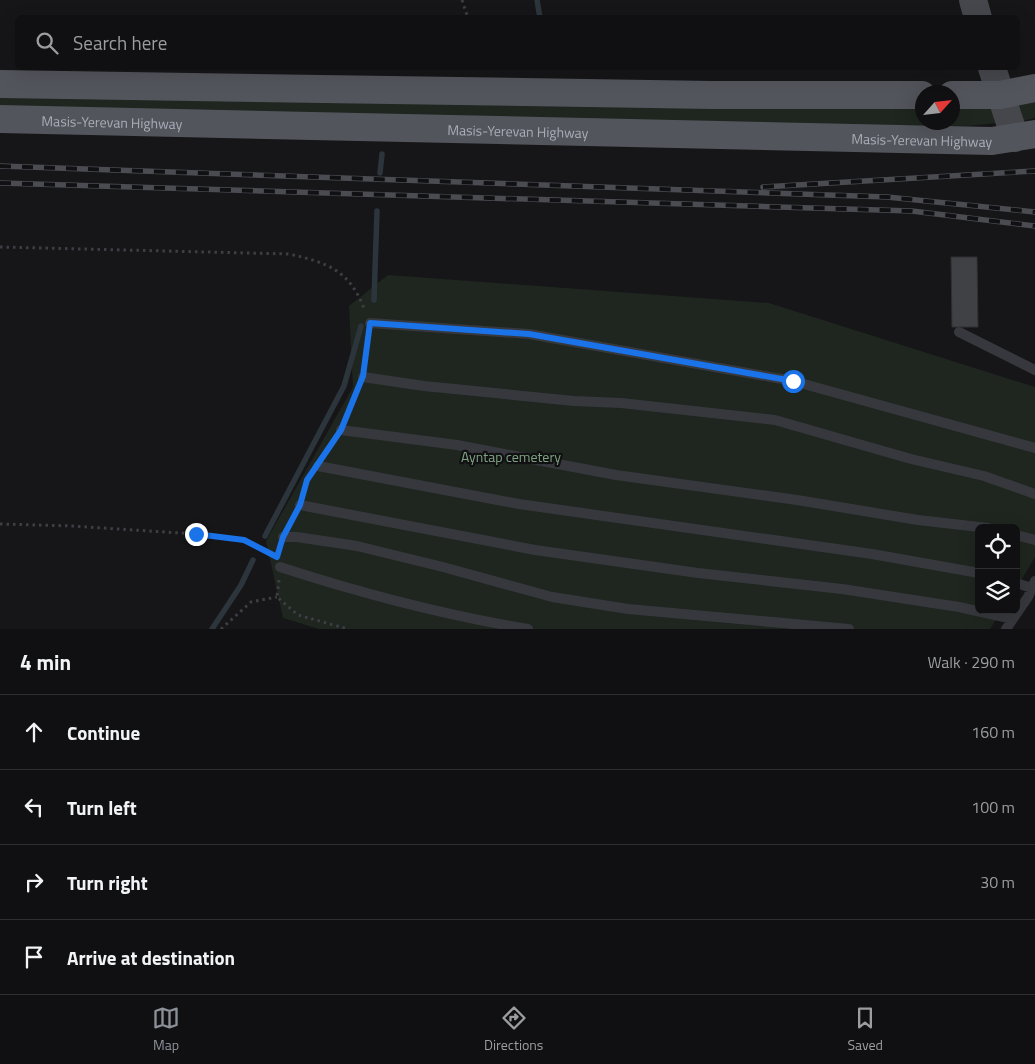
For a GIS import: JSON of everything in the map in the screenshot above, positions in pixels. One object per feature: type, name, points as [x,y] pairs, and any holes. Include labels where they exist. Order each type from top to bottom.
[{"type":"main road","points":[[973,0],[977,15]]},
{"type":"main road","points":[[993,70],[1000,95],[1025,136]]},
{"type":"main road","points":[[0,84],[713,95],[915,95]]},
{"type":"main road","points":[[960,95],[1000,95],[1035,88]]},
{"type":"main road","name":"Masis-Yerevan Highway","points":[[0,120],[992,141],[1025,136]]},
{"type":"lane","points":[[370,323],[529,334],[793,381],[1035,448]]},
{"type":"lane","points":[[959,332],[1035,370]]},
{"type":"lane","points":[[363,376],[424,386],[574,401],[622,403],[775,420],[911,459],[984,476],[1035,494]]},
{"type":"lane","points":[[341,430],[456,445],[616,475],[797,500],[918,520],[975,527]]},
{"type":"lane","points":[[318,466],[519,504],[872,554],[975,572]]},
{"type":"lane","points":[[300,505],[535,550],[698,573],[842,589],[959,607],[1013,619]]},
{"type":"lane","points":[[1020,536],[1035,540]]},
{"type":"lane","points":[[283,537],[297,537],[357,546],[552,597],[628,609],[849,629]]},
{"type":"lane","points":[[279,562],[324,581],[389,598],[528,629]]},
{"type":"lane","points":[[1006,629],[1033,585],[1020,583]]},
{"type":"path","points":[[462,0],[467,15]]},
{"type":"path","points":[[0,247],[289,254],[319,260],[340,271],[361,301],[370,323],[363,376],[341,430],[307,480],[300,505]]},
{"type":"path","points":[[0,524],[72,526],[196,534],[244,540],[279,562]]},
{"type":"path","points":[[277,597],[283,537]]},
{"type":"path","points":[[221,629],[251,602],[277,597]]},
{"type":"path","points":[[277,597],[298,615],[348,629]]},
{"type":"green space","points":[[0,95],[915,108],[915,125],[587,122],[0,109]]},
{"type":"green space","points":[[1035,99],[1035,118],[1019,122],[1012,104]]},
{"type":"green space","points":[[992,106],[999,123],[960,126],[960,108]]},
{"type":"green space","name":"Ayntap cemetery","points":[[388,275],[769,303],[1035,387],[1035,557],[1020,582],[1020,524],[975,524],[975,614],[999,614],[990,629],[319,629],[283,618],[266,541],[353,387],[349,306]]},
{"type":"building","points":[[951,257],[977,257],[978,327],[952,327]]},
{"type":"waterway","points":[[537,0],[540,15]]},
{"type":"waterway","points":[[380,173],[382,154]]},
{"type":"waterway","points":[[374,300],[377,211]]},
{"type":"waterway","points":[[265,536],[344,386],[361,326]]},
{"type":"waterway","points":[[212,629],[241,585],[253,560]]},
{"type":"railway","points":[[0,166],[887,197],[1035,212]]},
{"type":"railway","points":[[763,187],[1035,171]]},
{"type":"railway","points":[[0,183],[912,211],[1035,226]]},
{"type":"route","points":[[196,534],[244,540],[277,557],[283,537],[300,505],[307,480],[341,430],[363,376],[370,323],[529,334],[793,381]]}]
